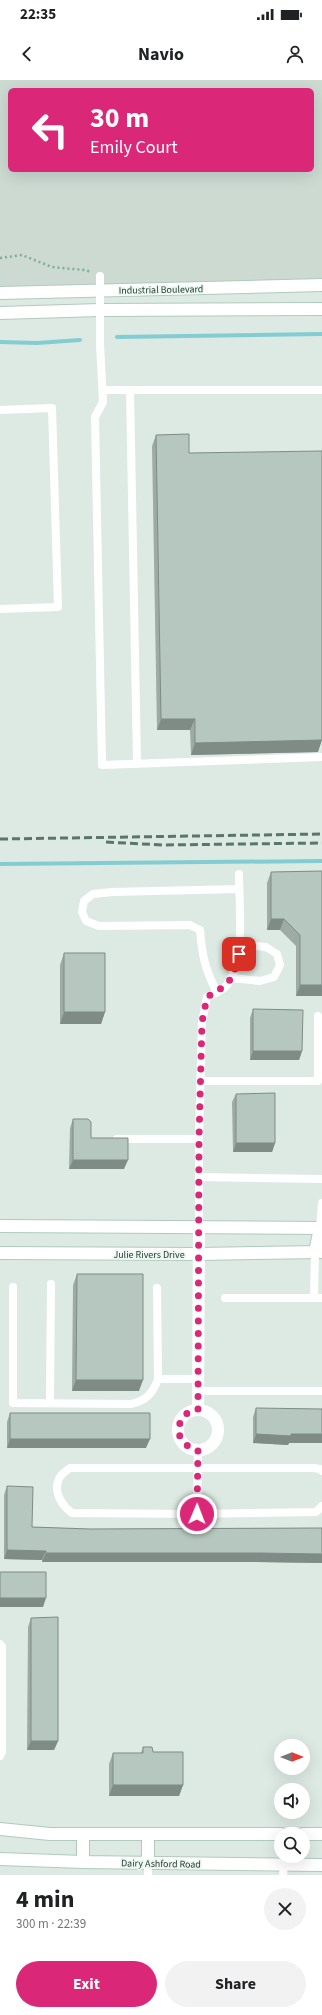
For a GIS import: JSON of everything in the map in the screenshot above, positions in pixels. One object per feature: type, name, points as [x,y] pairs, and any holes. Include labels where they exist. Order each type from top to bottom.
[{"type":"street","name":"Industrial Boulevard","points":[[0,293],[322,285]]},
{"type":"street","name":"Industrial Boulevard","points":[[0,313],[100,310],[322,309]]},
{"type":"street","points":[[0,1226],[321,1228],[318,1252]]},
{"type":"street","points":[[198,1410],[199,1228]]},
{"type":"street","name":"Julie Rivers Drive","points":[[0,1253],[199,1254],[318,1252]]},
{"type":"street","points":[[198,1410],[204,1410],[214,1418],[218,1430],[214,1441],[209,1446],[198,1450],[185,1445],[178,1433],[180,1420],[185,1414],[198,1410]]},
{"type":"street","points":[[0,1829],[35,1833],[83,1835],[274,1834]]},
{"type":"street","points":[[310,1834],[322,1834]]},
{"type":"street","points":[[83,1835],[83,1862]]},
{"type":"street","points":[[148,1835],[148,1869]]},
{"type":"street","name":"Dairy Ashford Road","points":[[0,1859],[83,1862],[148,1869],[284,1870],[322,1865]]},
{"type":"lane","points":[[100,276],[103,402],[94,417],[102,765],[322,757]]},
{"type":"lane","points":[[103,390],[322,390]]},
{"type":"lane","points":[[130,390],[137,764]]},
{"type":"lane","points":[[0,410],[52,408],[58,608],[0,609]]},
{"type":"lane","points":[[199,1228],[199,1139],[202,1022],[207,997],[225,987],[235,972],[239,944],[238,874]]},
{"type":"lane","points":[[217,992],[209,979],[202,957],[200,930],[190,925],[99,926],[86,922],[82,912],[84,901],[93,894],[112,892],[238,890]]},
{"type":"lane","points":[[231,978],[260,981],[274,977],[280,965],[277,954],[266,946],[239,944]]},
{"type":"lane","points":[[201,1081],[318,1081],[318,1016]]},
{"type":"lane","points":[[108,1139],[199,1139]]},
{"type":"lane","points":[[199,1177],[322,1179]]},
{"type":"lane","points":[[321,1228],[322,1203]]},
{"type":"lane","points":[[224,1298],[318,1298],[318,1252]]},
{"type":"lane","points":[[50,1284],[50,1403]]},
{"type":"lane","points":[[13,1286],[13,1403],[131,1404],[147,1398],[154,1390],[158,1379],[158,1288]]},
{"type":"lane","points":[[158,1379],[198,1385],[322,1391]]},
{"type":"lane","points":[[197,1514],[198,1450]]},
{"type":"lane","points":[[322,1471],[314,1468],[70,1468],[60,1477],[58,1493],[63,1506],[72,1513],[197,1514],[316,1512],[322,1506]]},
{"type":"lane","points":[[0,1644],[2,1646],[2,1752],[0,1756]]},
{"type":"path","points":[[0,258],[22,255],[52,266],[84,270],[100,276]]},
{"type":"shaded area","points":[[0,80],[322,80],[322,281],[0,287]]},
{"type":"building","points":[[189,434],[189,453],[322,451],[322,740],[195,743],[195,719],[161,719],[156,435]]},
{"type":"building","points":[[322,871],[322,985],[300,985],[300,935],[284,919],[271,919],[271,872]]},
{"type":"building","points":[[64,953],[105,953],[105,1012],[64,1012]]},
{"type":"building","points":[[253,1009],[303,1010],[302,1051],[253,1051]]},
{"type":"building","points":[[275,1093],[275,1143],[236,1143],[236,1094]]},
{"type":"building","points":[[73,1119],[88,1119],[91,1122],[91,1138],[128,1138],[128,1160],[73,1160]]},
{"type":"building","points":[[77,1274],[143,1274],[143,1380],[76,1380]]},
{"type":"building","points":[[256,1408],[322,1409],[322,1434],[291,1434],[291,1436],[256,1434]]},
{"type":"building","points":[[10,1413],[150,1413],[150,1439],[10,1439]]},
{"type":"building","points":[[7,1486],[33,1487],[32,1527],[90,1529],[322,1528],[322,1554],[46,1553],[46,1551],[7,1550]]},
{"type":"building","points":[[0,1572],[46,1572],[46,1598],[0,1598]]},
{"type":"building","points":[[58,1617],[58,1741],[31,1741],[31,1618]]},
{"type":"building","points":[[143,1747],[152,1747],[153,1752],[183,1752],[183,1785],[113,1785],[113,1753],[143,1753]]},
{"type":"waterway","points":[[117,337],[322,334]]},
{"type":"waterway","points":[[0,342],[37,343],[80,340]]},
{"type":"waterway","points":[[0,864],[322,861]]},
{"type":"railway","points":[[0,839],[322,834]]},
{"type":"railway","points":[[106,842],[163,845],[322,843]]},
{"type":"route","points":[[197,1514],[198,1450],[185,1445],[180,1440],[178,1426],[180,1420],[185,1414],[198,1410],[199,1139],[202,1022],[207,997],[225,987],[235,972],[239,954]]}]
